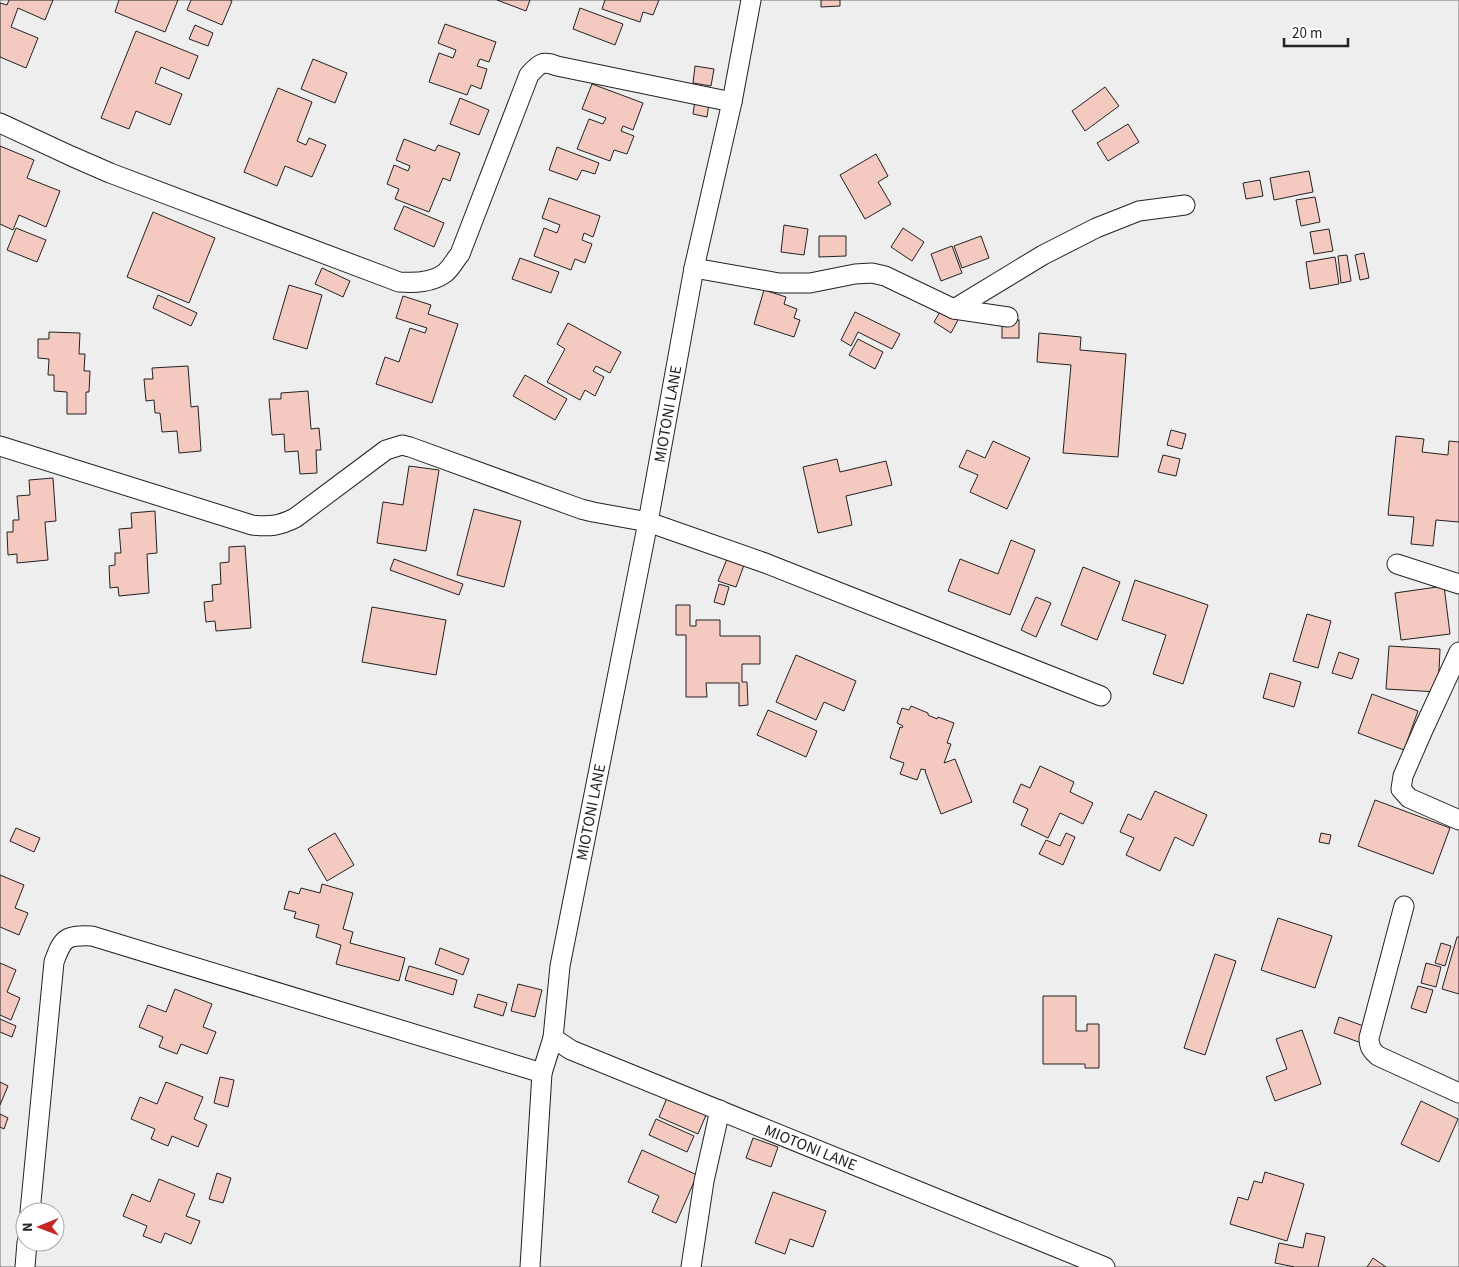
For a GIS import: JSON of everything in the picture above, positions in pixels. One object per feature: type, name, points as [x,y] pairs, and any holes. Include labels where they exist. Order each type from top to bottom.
[{"type":"street","name":"MIOTONI LANE","points":[[751,0],[732,102],[694,268],[648,522],[560,966],[552,1038],[571,1050],[1105,1267]]},
{"type":"street","points":[[0,123],[110,173],[399,282],[411,282],[438,278],[446,272],[460,254],[529,75],[541,64],[548,62],[566,68],[732,102]]},
{"type":"street","points":[[954,309],[1043,255],[1096,228],[1139,211],[1185,205]]},
{"type":"street","points":[[694,268],[779,283],[810,283],[872,272],[885,276],[954,309],[1008,317]]},
{"type":"street","points":[[0,446],[252,525],[268,526],[283,524],[295,518],[386,450],[402,446],[410,447],[593,512],[648,522],[774,566],[1101,696]]},
{"type":"street","points":[[1397,564],[1459,584]]},
{"type":"street","points":[[1459,652],[1419,738],[1403,776],[1401,789],[1409,798],[1459,820]]},
{"type":"street","points":[[1404,906],[1369,1038],[1369,1045],[1378,1056],[1459,1093]]},
{"type":"street","points":[[31,1202],[54,962],[60,946],[67,938],[92,936],[542,1073]]},
{"type":"street","points":[[530,1267],[542,1073],[552,1038]]},
{"type":"street","points":[[691,1267],[704,1181],[720,1110]]},
{"type":"street","points":[[25,1267],[26,1252]]},
{"type":"shaded area","points":[[0,0],[1459,0],[1459,1267],[0,1267]]},
{"type":"building","points":[[9,0],[53,0],[45,20],[18,8],[11,27],[38,38],[26,68],[0,57],[0,3],[7,5]]},
{"type":"building","points":[[119,0],[178,0],[165,32],[115,12]]},
{"type":"building","points":[[191,0],[232,1],[222,25],[187,10]]},
{"type":"building","points":[[497,0],[530,0],[526,11]]},
{"type":"building","points":[[605,0],[659,0],[653,15],[643,12],[640,22],[602,9]]},
{"type":"building","points":[[821,0],[840,0],[840,6],[821,7]]},
{"type":"building","points":[[580,8],[623,24],[615,45],[573,29]]},
{"type":"building","points":[[445,24],[496,42],[489,62],[480,59],[477,66],[487,69],[481,89],[471,85],[467,95],[429,82],[439,53],[453,58],[456,50],[438,43]]},
{"type":"building","points":[[195,25],[213,33],[208,46],[189,39]]},
{"type":"building","points":[[136,31],[198,56],[189,79],[161,67],[155,83],[182,94],[170,125],[136,111],[129,129],[101,118]]},
{"type":"building","points":[[313,59],[347,73],[335,103],[301,89]]},
{"type":"building","points":[[695,66],[714,69],[711,86],[693,83]]},
{"type":"building","points":[[592,84],[643,103],[633,130],[623,126],[621,131],[634,136],[627,154],[614,150],[610,161],[577,149],[589,119],[603,124],[606,118],[582,109]]},
{"type":"building","points":[[1105,87],[1119,106],[1085,131],[1072,111]]},
{"type":"building","points":[[278,88],[312,102],[297,141],[306,145],[309,138],[326,145],[312,177],[285,166],[277,186],[244,172]]},
{"type":"building","points":[[460,98],[489,110],[479,135],[450,124]]},
{"type":"building","points":[[695,100],[709,103],[707,117],[693,114]]},
{"type":"building","points":[[1128,124],[1139,142],[1108,161],[1097,143]]},
{"type":"building","points":[[404,139],[435,151],[438,145],[460,153],[450,181],[443,178],[429,212],[395,199],[399,189],[387,184],[394,165],[408,171],[410,166],[396,160]]},
{"type":"building","points":[[0,146],[34,160],[27,178],[60,191],[46,227],[19,215],[13,230],[0,224]]},
{"type":"building","points":[[557,147],[599,163],[595,174],[582,170],[577,180],[549,170]]},
{"type":"building","points":[[876,154],[888,176],[878,182],[891,204],[865,219],[840,175]]},
{"type":"building","points":[[1309,171],[1313,192],[1274,200],[1270,178]]},
{"type":"building","points":[[1260,180],[1263,196],[1246,199],[1243,183]]},
{"type":"building","points":[[1315,197],[1320,222],[1301,226],[1296,200]]},
{"type":"building","points":[[549,198],[600,216],[593,237],[584,233],[582,240],[592,244],[585,263],[575,259],[571,270],[534,256],[544,228],[557,233],[560,225],[542,218]]},
{"type":"building","points":[[404,206],[444,223],[434,247],[394,229]]},
{"type":"building","points":[[153,212],[215,238],[189,303],[127,277]]},
{"type":"building","points":[[784,225],[808,229],[804,255],[781,252]]},
{"type":"building","points":[[16,228],[46,240],[37,262],[7,250]]},
{"type":"building","points":[[903,228],[924,242],[912,261],[891,247]]},
{"type":"building","points":[[1329,229],[1333,251],[1314,254],[1310,232]]},
{"type":"building","points":[[819,236],[846,236],[846,256],[819,257]]},
{"type":"building","points":[[981,236],[989,258],[962,268],[954,246]]},
{"type":"building","points":[[952,246],[962,273],[941,281],[931,254]]},
{"type":"building","points":[[1364,253],[1369,278],[1360,280],[1355,255]]},
{"type":"building","points":[[1347,255],[1351,281],[1341,283],[1338,256]]},
{"type":"building","points":[[1335,257],[1339,284],[1310,289],[1306,262]]},
{"type":"building","points":[[520,258],[559,272],[551,293],[512,279]]},
{"type":"building","points":[[322,268],[350,281],[343,297],[315,284]]},
{"type":"building","points":[[289,285],[322,295],[307,349],[273,339]]},
{"type":"building","points":[[764,290],[786,297],[784,304],[797,309],[794,318],[800,320],[794,337],[754,324]]},
{"type":"building","points":[[158,295],[197,313],[191,326],[153,308]]},
{"type":"building","points":[[403,296],[431,305],[428,314],[458,324],[432,403],[376,384],[385,357],[399,362],[410,328],[425,333],[427,328],[396,318]]},
{"type":"building","points":[[943,307],[959,318],[951,333],[934,322]]},
{"type":"building","points":[[855,312],[900,334],[892,349],[858,332],[851,346],[841,340]]},
{"type":"building","points":[[1002,320],[1019,320],[1019,338],[1002,338]]},
{"type":"building","points":[[568,323],[621,352],[610,373],[596,366],[593,371],[604,377],[595,396],[585,390],[580,400],[547,382],[565,349],[557,344]]},
{"type":"building","points":[[49,332],[80,333],[79,354],[85,354],[84,371],[90,371],[89,392],[86,392],[86,414],[67,414],[67,392],[54,391],[54,375],[48,375],[49,359],[38,358],[38,339],[49,339]]},
{"type":"building","points":[[1039,333],[1081,337],[1080,350],[1126,354],[1118,457],[1063,453],[1071,365],[1037,362]]},
{"type":"building","points":[[858,339],[883,352],[875,369],[849,355]]},
{"type":"building","points":[[188,366],[191,407],[198,406],[201,451],[179,453],[177,431],[162,432],[160,413],[155,413],[154,400],[146,401],[144,379],[153,379],[152,368]]},
{"type":"building","points":[[525,375],[567,399],[555,420],[513,396]]},
{"type":"building","points":[[308,391],[311,429],[319,428],[321,450],[316,450],[317,473],[300,474],[298,451],[285,452],[284,434],[272,435],[269,399],[281,399],[281,393]]},
{"type":"building","points":[[1171,430],[1186,434],[1182,449],[1167,445]]},
{"type":"building","points":[[1396,436],[1424,439],[1422,452],[1448,455],[1449,441],[1459,442],[1459,522],[1436,520],[1433,546],[1411,544],[1414,517],[1388,515]]},
{"type":"building","points":[[993,441],[1030,458],[1007,509],[970,492],[978,475],[959,467],[967,450],[985,458]]},
{"type":"building","points":[[1163,455],[1180,459],[1176,476],[1158,472]]},
{"type":"building","points":[[837,459],[840,472],[886,461],[892,485],[846,496],[852,525],[818,533],[803,467]]},
{"type":"building","points":[[409,466],[439,470],[426,551],[377,543],[383,502],[403,505]]},
{"type":"building","points":[[53,478],[56,521],[45,522],[48,560],[17,563],[17,554],[8,555],[7,532],[13,532],[13,520],[19,520],[17,496],[30,495],[29,480]]},
{"type":"building","points":[[474,509],[521,521],[504,587],[457,575]]},
{"type":"building","points":[[155,511],[157,553],[147,554],[149,593],[119,596],[118,587],[110,588],[109,566],[115,565],[115,553],[121,553],[119,529],[132,528],[131,513]]},
{"type":"building","points":[[1011,540],[1035,550],[1010,615],[948,591],[960,559],[998,574]]},
{"type":"building","points":[[245,546],[251,628],[216,631],[215,621],[206,622],[204,602],[213,601],[212,585],[221,584],[220,563],[229,562],[229,547]]},
{"type":"building","points":[[394,559],[463,584],[459,595],[390,570]]},
{"type":"building","points":[[727,559],[744,565],[736,587],[718,581]]},
{"type":"building","points":[[1083,567],[1120,582],[1097,640],[1061,625]]},
{"type":"building","points":[[1135,580],[1208,605],[1183,684],[1153,674],[1166,635],[1122,620]]},
{"type":"building","points":[[719,584],[729,587],[724,605],[714,602]]},
{"type":"building","points":[[1444,586],[1450,634],[1401,640],[1395,593]]},
{"type":"building","points":[[1036,597],[1051,603],[1036,637],[1021,630]]},
{"type":"building","points":[[676,605],[690,605],[690,626],[696,626],[696,620],[720,620],[720,636],[760,636],[760,664],[742,664],[742,682],[747,682],[748,705],[739,706],[739,683],[706,683],[707,697],[686,697],[686,635],[676,635]]},
{"type":"building","points":[[372,607],[446,620],[436,675],[362,662]]},
{"type":"building","points":[[1307,614],[1331,621],[1318,668],[1293,661]]},
{"type":"building","points":[[1389,646],[1440,649],[1438,692],[1386,689]]},
{"type":"building","points":[[1339,652],[1359,659],[1352,679],[1332,673]]},
{"type":"building","points":[[796,655],[856,681],[844,711],[824,702],[816,720],[776,702]]},
{"type":"building","points":[[1270,673],[1301,682],[1294,707],[1263,698]]},
{"type":"building","points":[[1372,694],[1418,711],[1404,750],[1358,733]]},
{"type":"building","points":[[911,706],[937,719],[938,717],[954,723],[947,743],[951,744],[944,763],[955,759],[972,802],[941,814],[926,770],[921,769],[917,780],[900,774],[904,763],[890,758],[900,727],[902,728],[903,726],[897,723],[902,708],[909,710]]},
{"type":"building","points":[[768,710],[817,731],[806,757],[757,735]]},
{"type":"building","points":[[1040,766],[1074,782],[1070,792],[1093,803],[1083,824],[1060,813],[1048,838],[1021,825],[1028,809],[1013,802],[1021,784],[1030,788]]},
{"type":"building","points":[[1155,791],[1207,815],[1193,846],[1175,837],[1160,871],[1126,855],[1134,838],[1120,832],[1128,814],[1141,820]]},
{"type":"building","points":[[1375,800],[1450,828],[1433,874],[1358,846]]},
{"type":"building","points":[[16,828],[40,838],[34,852],[10,841]]},
{"type":"building","points":[[335,833],[354,865],[327,881],[308,849]]},
{"type":"building","points":[[1066,833],[1075,837],[1063,865],[1039,854],[1046,840],[1060,846]]},
{"type":"building","points":[[1321,833],[1331,835],[1329,844],[1319,842]]},
{"type":"building","points":[[0,875],[24,885],[15,908],[28,913],[19,935],[0,927]]},
{"type":"building","points":[[322,884],[353,893],[343,929],[353,932],[350,943],[405,958],[399,981],[336,964],[341,945],[316,937],[319,925],[294,918],[296,912],[284,909],[289,891],[299,894],[301,888],[320,893]]},
{"type":"building","points":[[1278,918],[1332,936],[1315,988],[1261,970]]},
{"type":"building","points":[[1457,937],[1459,937],[1459,994],[1442,989]]},
{"type":"building","points":[[1441,943],[1451,946],[1445,966],[1435,963]]},
{"type":"building","points":[[440,948],[469,959],[463,975],[435,964]]},
{"type":"building","points":[[1215,954],[1236,961],[1205,1055],[1184,1048]]},
{"type":"building","points":[[0,963],[16,970],[7,992],[20,998],[11,1020],[0,1015]]},
{"type":"building","points":[[1426,963],[1441,967],[1436,987],[1421,983]]},
{"type":"building","points":[[409,966],[457,980],[453,995],[405,980]]},
{"type":"building","points":[[518,984],[542,990],[535,1017],[511,1011]]},
{"type":"building","points":[[1418,986],[1433,990],[1426,1013],[1411,1008]]},
{"type":"building","points":[[175,989],[212,1004],[203,1027],[216,1032],[207,1054],[181,1044],[177,1054],[159,1047],[163,1037],[139,1027],[148,1005],[166,1012]]},
{"type":"building","points":[[478,994],[507,1003],[503,1016],[474,1007]]},
{"type":"building","points":[[1043,996],[1076,996],[1076,1031],[1087,1031],[1087,1024],[1099,1024],[1099,1068],[1085,1068],[1085,1064],[1043,1064]]},
{"type":"building","points":[[1339,1017],[1369,1028],[1364,1044],[1334,1033]]},
{"type":"building","points":[[0,1019],[16,1026],[12,1037],[0,1032]]},
{"type":"building","points":[[1302,1030],[1321,1084],[1275,1101],[1266,1077],[1287,1069],[1276,1039]]},
{"type":"building","points":[[220,1077],[234,1080],[228,1107],[214,1103]]},
{"type":"building","points":[[0,1082],[8,1086],[0,1105]]},
{"type":"building","points":[[166,1082],[203,1097],[194,1119],[207,1125],[198,1147],[172,1136],[168,1146],[151,1139],[155,1129],[131,1119],[140,1097],[157,1104]]},
{"type":"building","points":[[667,1098],[706,1115],[698,1134],[659,1117]]},
{"type":"building","points":[[1421,1101],[1458,1119],[1439,1162],[1401,1144]]},
{"type":"building","points":[[0,1114],[8,1118],[4,1129],[0,1127]]},
{"type":"building","points":[[656,1119],[694,1136],[687,1152],[649,1135]]},
{"type":"building","points":[[753,1138],[778,1147],[771,1167],[746,1158]]},
{"type":"building","points":[[642,1150],[697,1175],[676,1223],[652,1212],[659,1196],[628,1182]]},
{"type":"building","points":[[1265,1172],[1304,1184],[1287,1241],[1230,1224],[1238,1197],[1248,1200],[1254,1181],[1262,1183]]},
{"type":"building","points":[[217,1173],[231,1178],[223,1203],[209,1199]]},
{"type":"building","points":[[159,1179],[195,1194],[186,1216],[200,1221],[191,1244],[165,1233],[161,1243],[143,1236],[147,1226],[123,1216],[132,1194],[150,1202]]},
{"type":"building","points":[[773,1192],[826,1211],[813,1247],[790,1239],[785,1254],[755,1243]]},
{"type":"building","points":[[1306,1233],[1325,1237],[1318,1267],[1295,1267],[1275,1263],[1279,1243],[1303,1248]]},
{"type":"building","points":[[1373,1258],[1386,1267],[1367,1267]]}]
